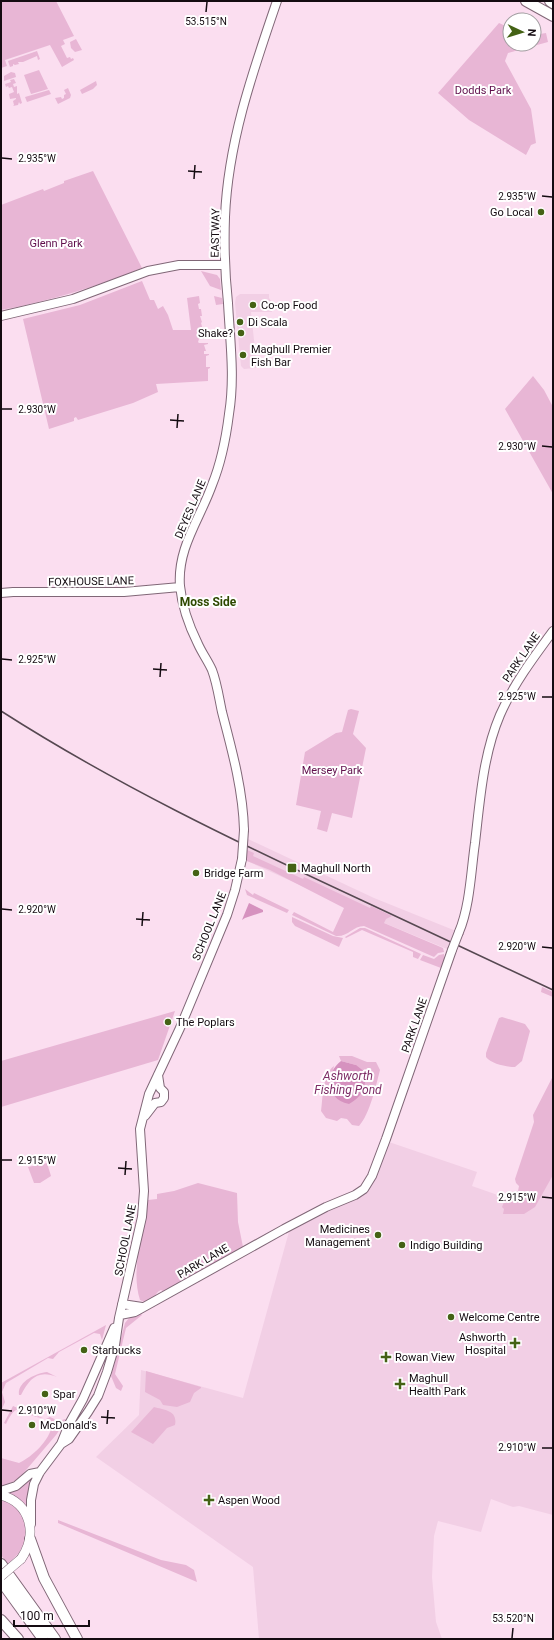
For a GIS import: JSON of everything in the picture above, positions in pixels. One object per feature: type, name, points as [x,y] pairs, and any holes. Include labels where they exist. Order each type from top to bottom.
[{"type":"highway","points":[[526,1],[550,14]]},
{"type":"highway","points":[[537,1],[543,5],[550,14]]},
{"type":"highway","points":[[30,1539],[41,1572],[77,1639]]},
{"type":"highway","points":[[1,1564],[56,1639]]},
{"type":"highway","points":[[1,1581],[44,1639]]},
{"type":"highway","points":[[1,1620],[18,1639]]},
{"type":"main road","points":[[1,1495],[17,1503],[22,1508],[30,1524],[30,1539],[26,1553],[1,1576]]},
{"type":"street","name":"EASTWAY","points":[[1,316],[79,298],[148,271],[187,264],[225,265],[225,217],[235,142],[249,87],[277,1]]},
{"type":"street","name":"DEYES LANE","points":[[225,265],[233,360],[232,400],[215,479],[182,556],[180,587],[188,622],[211,670],[232,754]]},
{"type":"street","name":"FOXHOUSE LANE","points":[[1,593],[124,592],[180,587]]},
{"type":"street","name":"PARK LANE","points":[[119,1316],[135,1312],[284,1228],[326,1207],[355,1195],[364,1189],[372,1176],[384,1146],[465,914],[485,765],[493,734],[500,715],[512,691],[553,631]]},
{"type":"street","name":"SCHOOL LANE","points":[[61,1444],[69,1439],[88,1412],[102,1385],[113,1352],[119,1316],[137,1241],[144,1201],[140,1129],[158,1075],[180,1028],[229,909],[237,882],[242,859],[244,830],[240,791],[232,754]]},
{"type":"street","name":"SCHOOL LANE","points":[[144,1118],[156,1103],[161,1102],[164,1098],[164,1092],[153,1092]]},
{"type":"street","points":[[153,1092],[151,1101],[156,1103]]},
{"type":"street","points":[[122,1304],[142,1307]]},
{"type":"street","name":"SCHOOL LANE","points":[[61,1444],[88,1388],[119,1316]]},
{"type":"street","name":"SCHOOL LANE","points":[[88,1388],[100,1376],[116,1332]]},
{"type":"street","name":"SCHOOL LANE","points":[[66,1431],[78,1418],[90,1396],[102,1385]]},
{"type":"street","points":[[30,1524],[31,1494],[40,1472],[61,1444]]},
{"type":"street","points":[[1,1491],[16,1486],[30,1474],[40,1472]]},
{"type":"shaded area","points":[[240,294],[269,294],[271,301],[272,312],[251,312],[257,368],[244,369],[241,366],[235,303],[236,297]]},
{"type":"shaded area","points":[[248,839],[374,898],[456,931],[447,949],[377,920],[247,861]]},
{"type":"shaded area","name":"Maghull Health Park","points":[[389,1142],[477,1172],[472,1186],[509,1199],[528,1208],[553,1165],[553,1515],[519,1506],[513,1507],[491,1499],[481,1532],[438,1521],[434,1536],[432,1577],[436,1622],[442,1639],[259,1639],[253,1567],[96,1457],[139,1415],[141,1370],[243,1398],[290,1228],[366,1191]]},
{"type":"green space","points":[[1,1],[56,1],[74,36],[63,40],[65,44],[61,46],[67,58],[70,57],[74,60],[62,67],[50,45],[5,60],[7,66],[1,68]]},
{"type":"green space","name":"Dodds Park","points":[[499,23],[502,24],[502,52],[512,52],[508,53],[505,61],[531,109],[536,143],[531,145],[526,155],[469,120],[438,93]]},
{"type":"green space","name":"Dodds Park","points":[[546,33],[548,42],[542,44],[542,34]]},
{"type":"green space","points":[[76,39],[82,50],[75,52],[71,48],[70,42]]},
{"type":"green space","points":[[37,51],[40,59],[38,60],[37,56],[23,62],[18,62],[19,64],[13,64],[13,66],[10,67],[8,61]]},
{"type":"green space","points":[[39,70],[48,89],[31,94],[24,75]]},
{"type":"green space","points":[[11,72],[15,73],[16,77],[4,81],[4,76]]},
{"type":"green space","points":[[14,79],[16,83],[13,84],[14,87],[17,86],[17,94],[19,93],[22,103],[20,104],[19,102],[18,105],[13,106],[13,101],[16,98],[10,99],[9,94],[14,92],[12,87],[6,87],[5,84]]},
{"type":"green space","points":[[96,81],[97,85],[93,89],[82,94],[80,90]]},
{"type":"green space","points":[[68,88],[71,95],[70,98],[58,104],[55,98],[64,98],[64,95],[66,94],[64,90]]},
{"type":"green space","points":[[49,90],[51,94],[27,102],[25,97]]},
{"type":"green space","name":"Glenn Park","points":[[93,171],[142,268],[73,293],[1,310],[1,205],[43,189],[44,191],[64,183],[64,181]]},
{"type":"green space","points":[[201,271],[217,275],[220,279],[221,290],[210,286]]},
{"type":"green space","points":[[142,281],[150,300],[154,300],[158,309],[163,306],[173,330],[191,330],[187,298],[199,296],[200,303],[198,304],[199,309],[201,309],[202,316],[200,316],[203,330],[200,330],[200,334],[204,337],[204,339],[199,339],[198,342],[208,343],[204,345],[206,351],[204,351],[204,354],[209,354],[206,356],[206,367],[210,367],[208,369],[208,381],[156,384],[158,392],[133,403],[78,420],[76,417],[74,418],[74,421],[49,429],[23,319],[80,305]]},
{"type":"green space","points":[[214,296],[222,298],[223,304],[216,305]]},
{"type":"green space","points":[[533,376],[544,390],[553,407],[553,494],[505,409]]},
{"type":"green space","name":"Mersey Park","points":[[351,709],[359,711],[353,734],[366,748],[352,818],[332,813],[327,832],[317,829],[321,811],[296,805],[305,752],[336,733],[342,732],[348,710]]},
{"type":"green space","points":[[247,850],[254,853],[253,856],[303,879],[304,877],[370,908],[371,906],[392,916],[386,919],[384,923],[443,948],[444,952],[438,953],[434,957],[364,926],[360,926],[344,935],[336,936],[292,915],[294,912],[333,932],[344,908],[270,870],[247,861]]},
{"type":"green space","points":[[245,889],[253,895],[254,893],[289,910],[287,913],[247,895]]},
{"type":"green space","points":[[292,917],[333,936],[343,938],[339,947],[295,926],[292,922]]},
{"type":"green space","points":[[360,928],[365,928],[421,954],[418,959],[413,957],[413,952],[362,930],[346,938],[345,937]]},
{"type":"green space","points":[[444,954],[444,960],[441,968],[420,960],[423,955],[434,959],[439,955]]},
{"type":"green space","points":[[542,987],[553,992],[553,997],[541,992]]},
{"type":"green space","points":[[175,1011],[158,1060],[1,1107],[1,1061]]},
{"type":"green space","points":[[502,1017],[525,1024],[530,1031],[522,1061],[515,1067],[495,1063],[486,1057],[486,1053],[499,1018]]},
{"type":"green space","points":[[339,1056],[352,1056],[367,1062],[376,1062],[380,1070],[369,1107],[363,1121],[359,1126],[352,1125],[347,1119],[341,1118],[337,1121],[326,1118],[321,1111],[325,1081],[330,1070],[334,1066],[330,1083],[356,1065],[341,1061]]},
{"type":"green space","points":[[553,1076],[553,1175],[535,1207],[524,1214],[503,1214],[504,1209],[502,1207],[504,1202],[515,1201],[507,1197],[508,1194],[510,1195],[512,1192],[518,1191],[519,1186],[515,1179],[534,1122],[533,1115]]},
{"type":"green space","points":[[47,1163],[51,1176],[40,1183],[34,1183],[28,1167]]},
{"type":"green space","points":[[198,1183],[237,1193],[238,1222],[243,1247],[164,1292],[161,1290],[155,1296],[144,1302],[140,1300],[136,1275],[148,1200],[157,1199],[157,1194],[174,1191]]},
{"type":"green space","points":[[140,1313],[142,1315],[126,1328],[115,1374],[123,1386],[121,1391],[116,1388],[111,1376],[125,1323],[129,1318]]},
{"type":"green space","points":[[106,1325],[102,1340],[100,1334],[94,1333],[59,1352],[53,1359],[48,1358],[6,1383],[2,1392],[5,1402],[1,1411],[1,1383]]},
{"type":"green space","points":[[146,1371],[201,1388],[194,1393],[190,1402],[177,1407],[163,1405],[160,1400],[145,1392]]},
{"type":"green space","points":[[47,1372],[57,1377],[44,1374],[39,1375],[27,1384],[21,1395],[19,1395],[19,1390],[24,1382],[33,1376]]},
{"type":"green space","points":[[13,1406],[37,1417],[43,1418],[36,1417],[19,1409],[11,1415],[6,1424],[4,1423]]},
{"type":"green space","points":[[154,1407],[166,1410],[172,1414],[174,1416],[175,1425],[167,1428],[153,1444],[131,1432]]},
{"type":"green space","points":[[50,1417],[59,1421],[66,1420],[56,1435],[21,1476],[15,1481],[1,1486],[1,1458],[19,1463],[35,1452],[51,1431],[52,1425],[46,1419]]},
{"type":"green space","points":[[30,1480],[33,1483],[28,1509],[8,1493]]},
{"type":"green space","points":[[1,1498],[14,1505],[21,1513],[25,1522],[28,1536],[19,1553],[8,1564],[1,1555]]},
{"type":"green space","points":[[58,1520],[161,1560],[186,1565],[194,1570],[197,1582],[58,1523]]},
{"type":"water","points":[[249,903],[263,910],[263,912],[242,920]]},
{"type":"water","name":"Ashworth Fishing Pond","points":[[341,1061],[356,1065],[366,1073],[365,1083],[360,1095],[349,1104],[341,1102],[332,1092],[330,1086],[332,1073]]},
{"type":"railway","points":[[1,711],[44,738],[132,788],[222,834],[553,990]]},
{"type":"place","name":"Go Local","points":[[541,212]]},
{"type":"place","name":"Co-op Food","points":[[253,305]]},
{"type":"place","name":"Di Scala","points":[[240,322]]},
{"type":"place","name":"Shake?","points":[[241,333]]},
{"type":"place","name":"Maghull Premier Fish Bar","points":[[243,355]]},
{"type":"place","name":"Maghull North","points":[[292,868]]},
{"type":"place","name":"Bridge Farm","points":[[196,873]]},
{"type":"place","name":"The Poplars","points":[[168,1022]]},
{"type":"place","name":"Medicines Management","points":[[378,1235]]},
{"type":"place","name":"Indigo Building","points":[[402,1245]]},
{"type":"place","name":"Welcome Centre","points":[[451,1317]]},
{"type":"place","name":"Ashworth Hospital","points":[[515,1343]]},
{"type":"place","name":"Starbucks","points":[[84,1350]]},
{"type":"place","name":"Rowan View","points":[[386,1357]]},
{"type":"place","name":"Maghull Health Park","points":[[400,1384]]},
{"type":"place","name":"Spar","points":[[45,1394]]},
{"type":"place","name":"McDonald's","points":[[32,1425]]},
{"type":"place","name":"Aspen Wood","points":[[209,1500]]},
{"type":"district","name":"Moss Side","points":[[208,602]]}]
